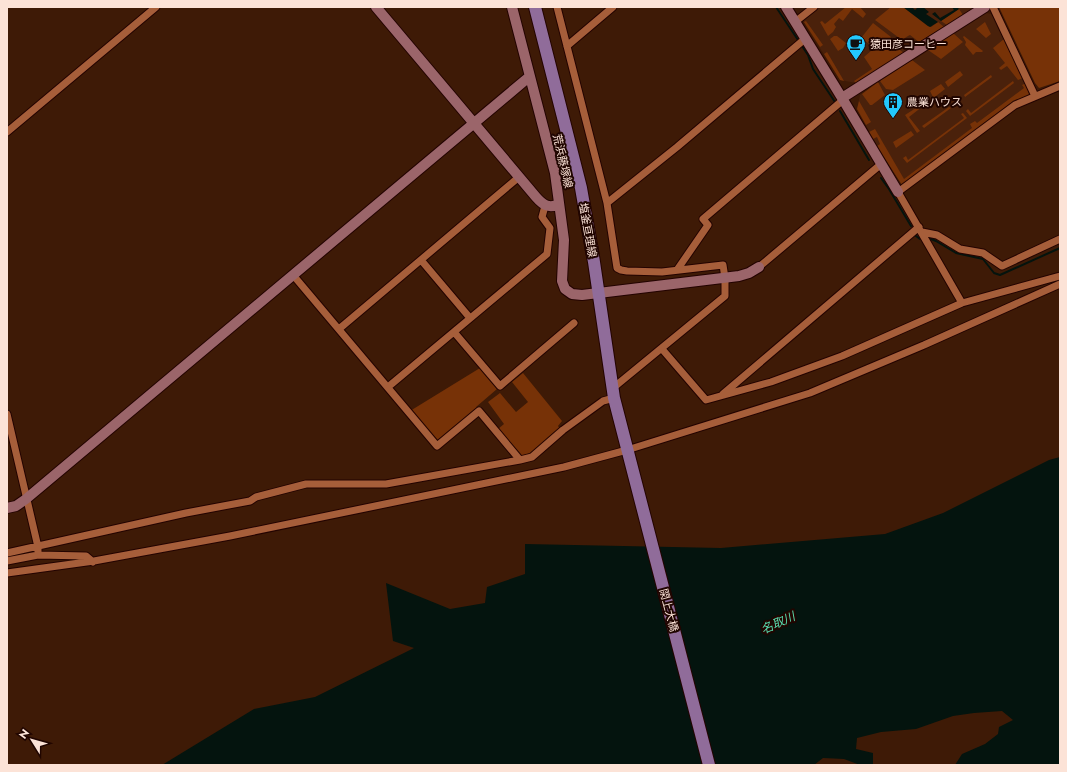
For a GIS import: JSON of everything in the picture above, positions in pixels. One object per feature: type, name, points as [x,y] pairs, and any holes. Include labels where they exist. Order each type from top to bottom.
[{"type":"main road","name":"塩釜亘理線","points":[[535,7],[581,188],[614,393],[627,453]]},
{"type":"main road","name":"閖上大橋","points":[[627,453],[709,765]]},
{"type":"street","points":[[7,132],[156,7]]},
{"type":"street","points":[[376,7],[536,197],[545,206],[550,207],[560,204]]},
{"type":"street","name":"荒浜藤塚線","points":[[512,7],[555,173],[564,240],[562,281],[565,289],[572,294],[582,295],[598,293]]},
{"type":"street","points":[[7,553],[186,513],[250,501],[256,497],[306,484],[386,484],[532,457],[563,430],[614,393],[662,348],[725,296],[723,265],[662,272],[627,271],[617,268],[607,203],[557,7]]},
{"type":"street","points":[[567,46],[613,7]]},
{"type":"street","points":[[786,7],[843,99],[880,165],[898,192],[962,303]]},
{"type":"street","points":[[795,22],[814,7]]},
{"type":"street","points":[[677,270],[708,225],[702,218],[843,99],[984,7]]},
{"type":"street","points":[[993,7],[1035,96]]},
{"type":"street","points":[[607,203],[677,147],[806,38]]},
{"type":"street","points":[[7,508],[16,506],[26,499],[530,77]]},
{"type":"street","points":[[898,192],[1015,105],[1060,86]]},
{"type":"street","points":[[598,293],[725,278],[749,273],[759,267],[880,165]]},
{"type":"street","points":[[339,329],[519,177]]},
{"type":"street","points":[[388,388],[547,254],[550,228],[542,217],[545,206]]},
{"type":"street","points":[[920,230],[937,235],[960,249],[983,253],[1002,266],[1060,239]]},
{"type":"street","points":[[720,396],[920,230]]},
{"type":"street","points":[[421,260],[470,318]]},
{"type":"street","points":[[293,275],[437,446],[479,411],[520,460]]},
{"type":"street","points":[[662,348],[706,400],[772,382],[842,356],[962,303],[1060,276]]},
{"type":"street","points":[[7,573],[93,562],[230,536],[627,453],[810,393],[924,345],[1060,284]]},
{"type":"street","points":[[454,332],[500,386],[574,323]]},
{"type":"street","points":[[7,414],[10,437],[38,546],[38,554]]},
{"type":"street","points":[[7,561],[38,554],[86,556],[93,562]]},
{"type":"shaded area","points":[[818,7],[975,7],[856,83],[840,80],[803,21]]},
{"type":"shaded area","points":[[846,7],[860,7],[866,14],[863,18],[852,9],[843,21],[839,18],[834,24],[836,27],[833,32],[828,36],[820,22],[822,21],[825,24]]},
{"type":"shaded area","points":[[891,7],[903,7],[928,26],[931,27],[938,22],[944,27],[919,42],[910,35],[902,40],[875,20]]},
{"type":"shaded area","points":[[999,7],[1060,7],[1060,81],[1039,88],[1035,83]]},
{"type":"shaded area","points":[[959,9],[963,15],[947,25],[941,21]]},
{"type":"shaded area","points":[[986,13],[991,14],[993,17],[1026,83],[1029,94],[902,185],[881,153],[857,109],[860,95]]},
{"type":"shaded area","points":[[806,21],[823,45],[820,47],[804,22]]},
{"type":"shaded area","points":[[985,22],[991,34],[986,38],[976,29]]},
{"type":"shaded area","points":[[873,23],[891,37],[890,43],[904,53],[856,83],[854,81],[872,69],[864,57],[872,50],[872,46],[861,38]]},
{"type":"shaded area","points":[[953,33],[963,42],[941,59],[928,50]]},
{"type":"shaded area","points":[[837,36],[846,43],[843,48],[838,51],[830,39]]},
{"type":"shaded area","points":[[964,36],[983,51],[976,52],[973,55],[965,45],[966,42],[963,37]]},
{"type":"shaded area","points":[[1004,39],[1023,78],[1018,80],[1007,66],[1001,70],[999,68],[1005,63],[993,48]]},
{"type":"shaded area","points":[[827,52],[844,81],[840,80],[824,54]]},
{"type":"shaded area","points":[[912,60],[925,70],[893,90],[886,89],[880,81]]},
{"type":"shaded area","points":[[960,71],[963,75],[948,87],[945,82]]},
{"type":"shaded area","points":[[991,75],[992,77],[965,97],[964,95]]},
{"type":"shaded area","points":[[1013,81],[1014,83],[970,116],[966,111],[968,109],[971,113]]},
{"type":"shaded area","points":[[878,82],[885,95],[870,105],[862,94]]},
{"type":"shaded area","points":[[1026,83],[1029,94],[1028,96],[981,127],[902,185],[877,146],[880,144],[877,137],[873,139],[869,132],[875,129],[904,179],[972,128],[970,124],[975,121],[977,123],[1024,88],[1022,85]]},
{"type":"shaded area","points":[[941,84],[945,89],[909,117],[920,131],[917,133],[905,115],[933,97],[930,91]]},
{"type":"shaded area","points":[[859,101],[871,122],[866,125],[857,109]]},
{"type":"shaded area","points":[[949,107],[951,108],[924,128],[922,126]]},
{"type":"shaded area","points":[[963,113],[967,118],[907,163],[903,158],[906,156],[908,160],[964,118],[961,114]]},
{"type":"shaded area","points":[[911,131],[914,135],[896,148],[893,142]]},
{"type":"shaded area","points":[[480,368],[497,389],[476,407],[477,408],[436,442],[410,411]]},
{"type":"shaded area","points":[[523,373],[562,421],[558,426],[560,429],[534,452],[521,456],[498,429],[504,424],[488,402],[500,393],[516,412],[528,402],[512,382]]},
{"type":"water","points":[[903,7],[912,7],[915,10],[918,7],[923,7],[929,12],[926,14],[938,22],[930,27]]},
{"type":"water","points":[[952,7],[957,7],[959,9],[941,21],[932,14],[935,12],[940,18],[954,10]]},
{"type":"water","name":"名取川","points":[[1060,457],[1060,765],[955,765],[962,754],[985,744],[998,734],[999,727],[1013,720],[1002,711],[953,716],[916,729],[881,732],[857,738],[856,749],[873,753],[873,765],[860,765],[844,759],[823,758],[814,765],[162,765],[254,709],[315,697],[414,648],[393,641],[386,583],[450,609],[485,603],[487,587],[525,574],[525,544],[721,548],[885,534],[943,513],[1049,460]]},
{"type":"waterway","points":[[776,7],[798,40]]},
{"type":"waterway","points":[[802,46],[808,55],[813,69],[835,102]]},
{"type":"waterway","points":[[840,111],[869,160]]},
{"type":"waterway","points":[[881,178],[911,226]]},
{"type":"waterway","points":[[916,236],[920,239]]},
{"type":"waterway","points":[[931,239],[956,253],[983,259],[994,273],[1000,275],[1060,248]]},
{"type":"place","name":"猿田彦コーヒー","points":[[856,61]]},
{"type":"place","name":"農業ハウス","points":[[893,119]]}]
